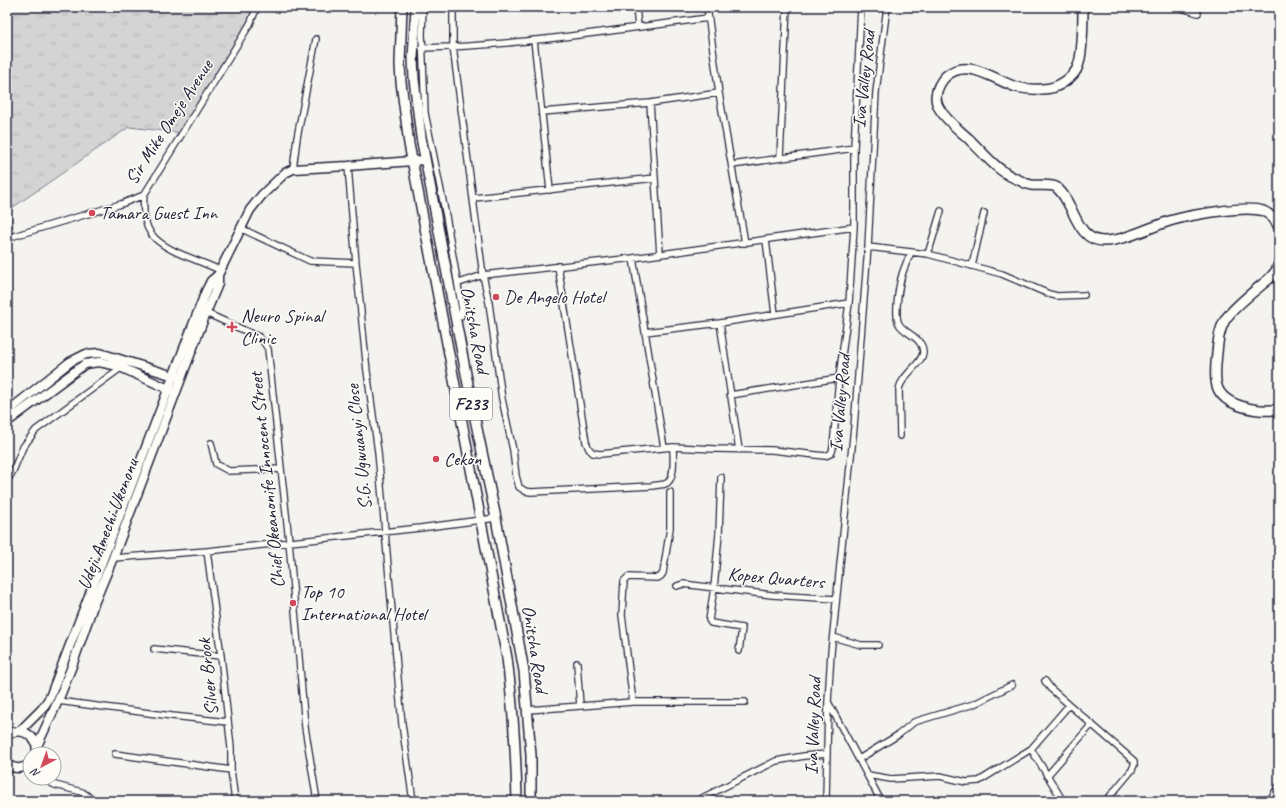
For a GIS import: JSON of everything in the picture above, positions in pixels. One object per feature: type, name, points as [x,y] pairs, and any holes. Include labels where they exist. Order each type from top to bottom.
[{"type":"main road","name":"Onitsha Road","points":[[402,7],[400,46],[401,82],[412,161],[507,658],[514,735],[517,801]]},
{"type":"main road","name":"Onitsha Road","points":[[416,7],[413,58],[421,137],[470,400],[496,518],[524,671],[531,755],[531,801]]},
{"type":"main road","points":[[1083,7],[1079,65],[1071,77],[1052,88],[1026,89],[1016,87],[980,71],[962,69],[950,73],[942,80],[936,95],[940,109],[948,120],[972,142],[992,164],[1003,172],[1020,181],[1032,185],[1053,185],[1058,188],[1072,208],[1080,226],[1085,232],[1099,241],[1114,240],[1173,220],[1199,214],[1234,210],[1263,211],[1272,217],[1279,227]]},
{"type":"main road","points":[[7,412],[70,362],[86,354],[100,353],[177,378],[206,291],[211,281],[219,273],[250,210],[262,195],[285,173],[293,169],[425,160]]},
{"type":"main road","points":[[1279,262],[1276,271],[1270,278],[1225,320],[1218,342],[1216,379],[1218,388],[1222,395],[1229,401],[1252,409],[1266,411],[1279,409]]},
{"type":"main road","name":"Udeji Amechi Ukononu","points":[[20,731],[42,709],[50,697],[89,605],[177,378],[218,284],[219,273]]},
{"type":"main road","points":[[7,422],[85,364],[98,362],[122,367],[172,391]]},
{"type":"main road","name":"Udeji Amechi Ukononu","points":[[39,746],[58,700],[89,605],[113,558],[172,391]]},
{"type":"main road","points":[[8,733],[20,731],[26,732],[31,736],[35,746]]},
{"type":"main road","points":[[8,765],[14,768],[22,768]]},
{"type":"street","name":"Sir Mike Omeje Avenue","points":[[7,238],[121,204],[144,194],[250,24],[257,7]]},
{"type":"street","points":[[423,7],[422,48],[425,113],[459,283],[462,309],[460,316],[455,318]]},
{"type":"street","points":[[453,7],[453,47],[483,275],[489,303],[502,400],[514,457],[516,476],[520,487],[525,491],[531,492],[666,484],[673,473],[673,447]]},
{"type":"street","points":[[636,7],[638,27]]},
{"type":"street","points":[[707,7],[719,93],[745,243]]},
{"type":"street","points":[[780,158],[787,7]]},
{"type":"street","points":[[558,266],[586,442],[589,449],[593,453],[600,454],[673,447],[772,450],[825,456],[830,454],[833,447],[839,378],[849,303],[854,227],[854,148],[861,7]]},
{"type":"street","name":"Iva Valley Road","points":[[826,801],[828,702],[836,599],[854,427],[868,248],[876,92],[887,7]]},
{"type":"street","points":[[1178,7],[1198,13]]},
{"type":"street","points":[[422,48],[453,47],[534,40],[708,18]]},
{"type":"street","points":[[293,169],[297,138],[316,39]]},
{"type":"street","points":[[534,40],[550,190]]},
{"type":"street","points":[[542,112],[650,104],[719,93]]},
{"type":"street","points":[[650,104],[660,254]]},
{"type":"street","points":[[732,165],[854,148]]},
{"type":"street","name":"S.G. Ugwuanyi Close","points":[[348,166],[356,263],[378,452],[402,724],[412,801]]},
{"type":"street","points":[[474,198],[655,178]]},
{"type":"street","points":[[144,194],[144,215],[150,232],[157,241],[219,273]]},
{"type":"street","points":[[928,254],[941,211]]},
{"type":"street","points":[[972,266],[984,213]]},
{"type":"street","points":[[459,283],[483,275],[633,258],[854,227]]},
{"type":"street","points":[[240,228],[310,261],[356,263]]},
{"type":"street","points":[[766,240],[775,314]]},
{"type":"street","points":[[868,248],[928,254],[1002,274],[1049,294],[1058,296],[1084,295]]},
{"type":"street","points":[[900,436],[899,389],[901,381],[921,359],[923,351],[920,342],[900,324],[898,318],[900,280],[911,252]]},
{"type":"street","points":[[633,258],[664,448]]},
{"type":"street","points":[[646,332],[720,323],[849,303]]},
{"type":"street","name":"Chief Okeanonife Innocent Street","points":[[206,313],[259,337],[266,344],[268,349],[288,541],[305,727],[317,801]]},
{"type":"street","points":[[720,323],[739,450]]},
{"type":"street","points":[[7,481],[23,447],[36,430],[122,367]]},
{"type":"street","points":[[730,395],[839,378]]},
{"type":"street","points":[[212,443],[216,464],[225,470],[280,469]]},
{"type":"street","name":"Kopex Quarters","points":[[721,477],[719,534],[714,588],[709,617],[711,623],[742,628],[738,651]]},
{"type":"street","points":[[633,702],[622,615],[624,581],[628,577],[658,578],[663,573],[670,528],[670,492]]},
{"type":"street","points":[[113,558],[207,551],[288,541],[384,532],[496,518]]},
{"type":"street","name":"Silver Brook","points":[[207,551],[221,656],[228,722],[231,770],[236,801]]},
{"type":"street","name":"Kopex Quarters","points":[[677,586],[683,584],[772,595],[836,599]]},
{"type":"street","points":[[833,637],[861,645],[878,645]]},
{"type":"street","points":[[154,649],[221,656]]},
{"type":"street","points":[[577,663],[580,706]]},
{"type":"street","points":[[1045,681],[1051,689],[1134,761],[1132,770],[1106,801]]},
{"type":"street","points":[[859,759],[898,735],[914,722],[974,704],[1012,685]]},
{"type":"street","points":[[58,700],[228,722]]},
{"type":"street","points":[[528,710],[633,702],[745,702]]},
{"type":"street","points":[[828,702],[881,801]]},
{"type":"street","points":[[868,776],[891,779],[940,776],[966,782],[979,781],[1031,749],[1069,704]]},
{"type":"street","points":[[1047,776],[1092,724]]},
{"type":"street","points":[[1031,749],[1063,801]]},
{"type":"street","points":[[115,754],[231,770]]},
{"type":"street","points":[[696,801],[706,799],[776,761],[827,754]]},
{"type":"street","points":[[59,786],[82,792],[88,796],[89,801]]},
{"type":"street","points":[[1269,801],[1279,786]]},
{"type":"green space","points":[[7,7],[257,7],[182,133],[129,127],[9,210],[13,227],[7,229]]},
{"type":"place","name":"Tamara Guest Inn","points":[[92,213]]},
{"type":"place","name":"De Angelo Hotel","points":[[496,297]]},
{"type":"place","name":"Neuro Spinal Clinic","points":[[232,327]]},
{"type":"place","name":"Cekon","points":[[436,459]]},
{"type":"place","name":"Top 10 International Hotel","points":[[293,603]]}]
